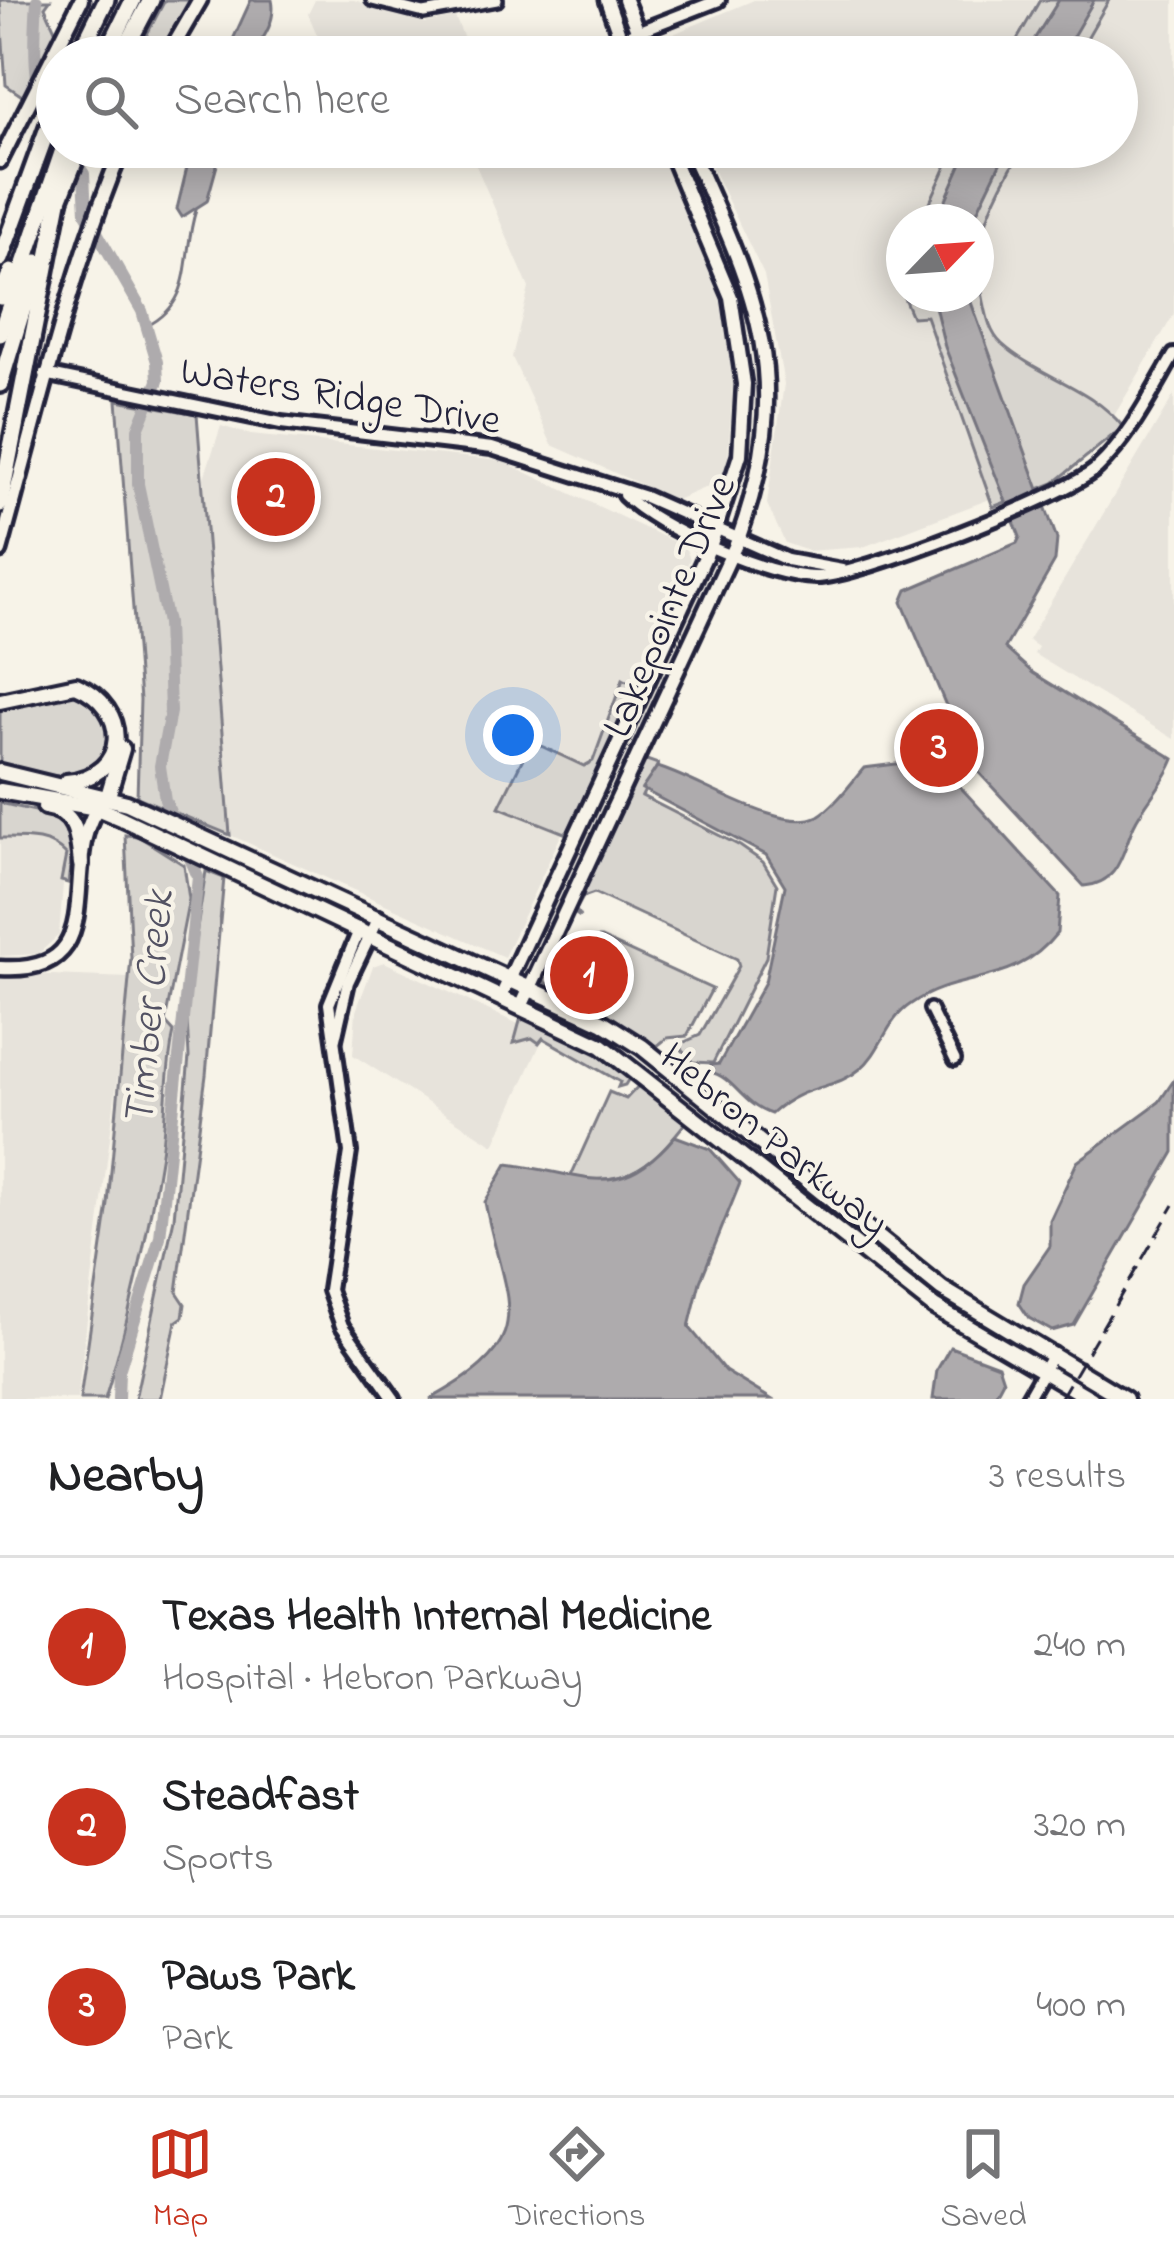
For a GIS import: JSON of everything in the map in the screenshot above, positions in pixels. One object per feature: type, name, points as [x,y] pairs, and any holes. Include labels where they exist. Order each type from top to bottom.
[{"type":"highway","points":[[88,36],[106,0]]},
{"type":"highway","points":[[117,36],[137,0]]},
{"type":"highway","points":[[126,36],[137,0]]},
{"type":"highway","points":[[131,36],[151,0]]},
{"type":"highway","points":[[0,231],[36,151]]},
{"type":"highway","points":[[0,259],[36,151]]},
{"type":"highway","points":[[0,297],[55,168]]},
{"type":"highway","points":[[0,334],[56,168]]},
{"type":"highway","points":[[0,384],[72,168]]},
{"type":"highway","points":[[0,504],[59,201]]},
{"type":"main road","points":[[179,36],[200,0]]},
{"type":"main road","points":[[608,0],[618,36]]},
{"type":"main road","points":[[625,0],[638,36]]},
{"type":"main road","points":[[62,36],[78,5]]},
{"type":"main road","points":[[0,158],[36,88]]},
{"type":"main road","points":[[0,551],[45,374],[115,168]]},
{"type":"main road","name":"Lakepointe Drive","points":[[500,998],[711,544],[740,454],[743,370],[731,297],[677,168]]},
{"type":"main road","name":"Lakepointe Drive","points":[[521,1007],[735,548],[767,436],[766,369],[753,292],[699,168]]},
{"type":"main road","points":[[710,242],[729,234]]},
{"type":"main road","points":[[743,370],[766,369]]},
{"type":"main road","points":[[0,690],[70,678],[106,695],[118,714],[123,736],[108,796],[97,808],[82,864],[78,915],[64,950],[40,965],[0,968]]},
{"type":"main road","points":[[647,682],[669,690]]},
{"type":"main road","points":[[0,701],[76,685],[96,695],[110,710],[116,738],[102,768],[79,781],[50,782]]},
{"type":"main road","name":"Hebron Parkway","points":[[0,772],[108,796],[125,811],[229,867],[602,1046],[934,1307],[1091,1399]]},
{"type":"main road","points":[[0,793],[67,814],[82,864]]},
{"type":"main road","name":"Hebron Parkway","points":[[0,793],[125,811],[228,846],[604,1023],[657,1058],[950,1294],[1125,1399]]},
{"type":"main road","points":[[644,1075],[657,1058]]},
{"type":"main road","points":[[832,1225],[845,1208]]},
{"type":"street","points":[[372,0],[424,13],[497,0]]},
{"type":"street","points":[[627,36],[719,0]]},
{"type":"street","name":"Waters Ridge Drive","points":[[621,493],[638,509],[711,544],[735,548],[786,574],[821,578],[1056,494],[1095,470],[1119,444],[1174,355]]},
{"type":"street","name":"Waters Ridge Drive","points":[[45,374],[281,423],[492,448],[645,497],[717,530],[735,548]]},
{"type":"street","points":[[373,914],[329,1004],[350,1177],[329,1290],[342,1327],[394,1399]]},
{"type":"street","points":[[930,1009],[955,1060]]},
{"type":"street","points":[[1027,1399],[1053,1354]]},
{"type":"shaded area","points":[[0,0],[50,0],[45,7],[57,34],[36,36],[36,76],[25,98],[6,85]]},
{"type":"shaded area","points":[[165,0],[197,0],[177,36],[146,36]]},
{"type":"shaded area","points":[[251,0],[272,0],[264,36],[235,36]]},
{"type":"shaded area","points":[[315,0],[354,0],[425,23],[455,17],[463,36],[318,36],[308,14]]},
{"type":"shaded area","points":[[754,0],[1040,0],[1019,36],[668,36]]},
{"type":"shaded area","points":[[1040,0],[1109,0],[1088,36],[1019,36]]},
{"type":"shaded area","points":[[1059,0],[1094,0],[1073,36],[1036,36]]},
{"type":"shaded area","points":[[1109,0],[1174,0],[1174,314],[1114,416],[1000,343],[986,312],[994,312],[991,204],[1011,168],[1138,168],[1138,36],[1088,36]]},
{"type":"shaded area","points":[[187,168],[216,168],[207,201],[182,217],[177,209]]},
{"type":"shaded area","points":[[477,168],[668,168],[709,255],[735,361],[727,468],[714,484],[676,500],[552,445],[512,357],[529,288]]},
{"type":"shaded area","points":[[712,168],[945,168],[929,204],[886,204],[886,312],[926,315],[990,499],[863,547],[808,551],[785,543],[767,504],[784,384],[764,275]]},
{"type":"shaded area","points":[[945,168],[1012,168],[994,203],[929,204]]},
{"type":"shaded area","points":[[960,168],[998,168],[981,204],[944,204]]},
{"type":"shaded area","points":[[910,312],[987,312],[1002,344],[1096,402],[1123,427],[1054,483],[993,507],[926,316],[912,317]]},
{"type":"shaded area","points":[[936,312],[975,312],[1057,539],[1055,561],[1005,648],[1033,673],[1174,759],[1134,825],[1118,864],[1096,884],[1084,886],[960,752],[958,734],[902,602],[907,590],[1017,543],[1020,537],[945,347]]},
{"type":"shaded area","points":[[1174,395],[1174,739],[1034,654],[1038,647],[1028,640]]},
{"type":"shaded area","points":[[117,400],[197,414],[230,835],[137,797],[140,700]]},
{"type":"shaded area","points":[[221,426],[251,435],[502,461],[685,547],[690,559],[504,957],[230,835],[203,481]]},
{"type":"shaded area","points":[[623,679],[638,687],[567,834],[499,807],[529,746],[526,739],[584,766],[593,761]]},
{"type":"shaded area","points":[[68,687],[98,705],[107,718],[110,738],[102,757],[86,771],[67,776],[0,766],[0,705]]},
{"type":"shaded area","points":[[641,758],[658,764],[642,796],[740,846],[763,862],[777,885],[766,957],[713,1063],[693,1062],[678,1045],[700,1035],[739,966],[737,959],[594,893],[583,897],[576,910],[580,917],[570,910]]},
{"type":"shaded area","points":[[928,760],[942,767],[1060,896],[1057,933],[1023,963],[949,986],[911,1004],[867,1062],[850,1076],[796,1097],[771,1114],[761,1110],[726,1079],[710,1072],[765,982],[785,886],[766,855],[642,789],[657,767],[762,811],[802,820],[824,812],[864,768]]},
{"type":"shaded area","points":[[0,803],[62,817],[73,845],[68,883],[61,881],[66,855],[60,849],[37,840],[0,838]]},
{"type":"shaded area","points":[[125,835],[138,836],[184,865],[189,899],[165,1022],[174,1032],[161,1153],[144,1245],[105,1399],[80,1399],[108,1204],[131,958]]},
{"type":"shaded area","points":[[47,838],[66,846],[59,935],[38,954],[0,956],[0,839]]},
{"type":"shaded area","points":[[206,871],[224,878],[206,1075],[177,1292],[185,1304],[183,1317],[176,1322],[160,1399],[135,1399],[174,1218],[189,1057],[186,1000]]},
{"type":"shaded area","points":[[586,938],[601,938],[712,989],[687,1036],[667,1038],[656,1047],[544,981],[543,972],[567,979]]},
{"type":"shaded area","points":[[384,962],[544,1036],[494,1145],[353,1055],[356,1011],[373,966]]},
{"type":"shaded area","points":[[0,973],[130,978],[77,1399],[0,1399]]},
{"type":"shaded area","points":[[529,1017],[595,1048],[631,1075],[625,1085],[618,1087],[620,1082],[543,1038],[539,1043],[532,1038],[514,1043],[520,1021]]},
{"type":"shaded area","points":[[1174,1080],[1174,1152],[1074,1325],[1052,1331],[1029,1318],[1019,1303],[1024,1284],[1050,1246],[1050,1220],[1077,1162],[1159,1102]]},
{"type":"shaded area","points":[[642,1082],[689,1118],[652,1159],[625,1175],[609,1179],[571,1176],[609,1092],[626,1099]]},
{"type":"shaded area","points":[[675,1136],[710,1149],[740,1183],[700,1282],[689,1327],[725,1371],[771,1399],[430,1399],[490,1357],[503,1337],[506,1293],[485,1202],[507,1164],[579,1177],[617,1178],[635,1171]]},
{"type":"shaded area","points":[[950,1347],[998,1365],[1003,1380],[993,1399],[933,1399],[937,1370]]},
{"type":"waterway","name":"Timber Creek","points":[[36,64],[37,0]]},
{"type":"waterway","name":"Timber Creek","points":[[80,168],[86,213],[142,311],[157,362],[158,381],[138,429],[138,484],[167,623],[170,712],[160,766],[165,800],[198,877],[160,1237],[119,1371],[118,1399]]},
{"type":"waterway","points":[[147,326],[163,316],[180,290],[196,210]]},
{"type":"railway","points":[[1060,1399],[1174,1205]]},
{"type":"place","name":"Steadfast","points":[[276,497]]},
{"type":"place","name":"Paws Park","points":[[939,748]]},
{"type":"place","name":"Texas Health Internal Medicine","points":[[589,975]]}]
